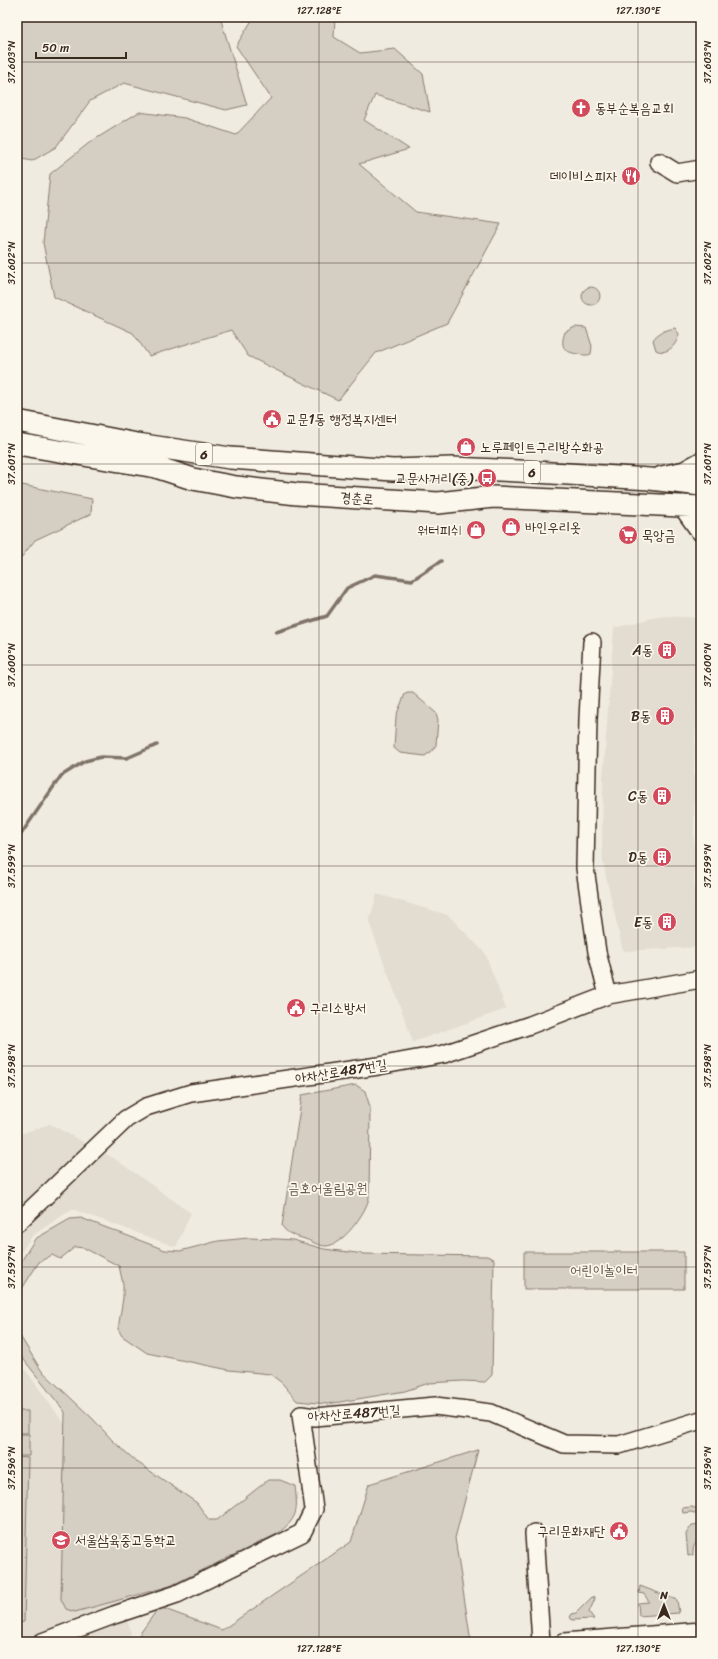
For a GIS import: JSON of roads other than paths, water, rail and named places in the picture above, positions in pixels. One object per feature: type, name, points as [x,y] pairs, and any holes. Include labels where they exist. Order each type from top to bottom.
[{"type":"main road","name":"6","points":[[17,421],[137,444],[230,458],[393,470],[452,468],[650,479],[701,485]]},
{"type":"main road","name":"경춘로","points":[[17,444],[156,467],[193,479],[236,487],[298,494],[438,503],[493,498],[692,506]]},
{"type":"main road","points":[[650,479],[685,472],[701,464]]},
{"type":"main road","points":[[692,506],[701,530]]},
{"type":"street","points":[[659,162],[677,173],[701,169]]},
{"type":"street","points":[[592,642],[588,719],[585,868],[597,952],[608,995]]},
{"type":"street","name":"아차산로487번길","points":[[17,1223],[121,1124],[146,1107],[191,1093],[371,1067],[444,1054],[530,1025],[608,995],[701,979]]},
{"type":"street","name":"아차산로487번길","points":[[42,1642],[114,1615],[177,1594],[302,1533],[314,1508],[301,1415],[315,1416],[435,1406],[491,1413],[564,1444],[619,1445],[701,1420]]},
{"type":"street","points":[[534,1533],[541,1642]]},
{"type":"street","points":[[564,1642],[701,1631]]},
{"type":"waterway","points":[[276,632],[327,616],[347,588],[375,575],[412,580],[441,561]]},
{"type":"waterway","points":[[17,840],[61,776],[85,761],[101,757],[127,758],[157,745]]},
{"type":"waterway","points":[[17,932],[19,957],[17,959]]},
{"type":"place","name":"동부순복음교회","points":[[581,108]]},
{"type":"place","name":"데이비스피자","points":[[631,176]]},
{"type":"place","name":"교문1동 행정복지센터","points":[[272,419]]},
{"type":"place","name":"노루페인트구리방수화공","points":[[466,447]]},
{"type":"place","name":"교문사거리(중)","points":[[487,478]]},
{"type":"place","name":"바인우리옷","points":[[511,527]]},
{"type":"place","name":"워터피쉬","points":[[476,530]]},
{"type":"place","name":"묵앙금","points":[[628,535]]},
{"type":"place","name":"A동","points":[[667,650]]},
{"type":"place","name":"B동","points":[[665,716]]},
{"type":"place","name":"C동","points":[[662,796]]},
{"type":"place","name":"D동","points":[[662,857]]},
{"type":"place","name":"E동","points":[[667,922]]},
{"type":"place","name":"구리소방서","points":[[296,1008]]},
{"type":"place","name":"구리문화재단","points":[[619,1531]]},
{"type":"place","name":"서울삼육중고등학교","points":[[61,1540]]},
{"type":"park label","name":"금호어울림공원","points":[[328,1188]]},
{"type":"park label","name":"어린이놀이터","points":[[604,1270]]}]
